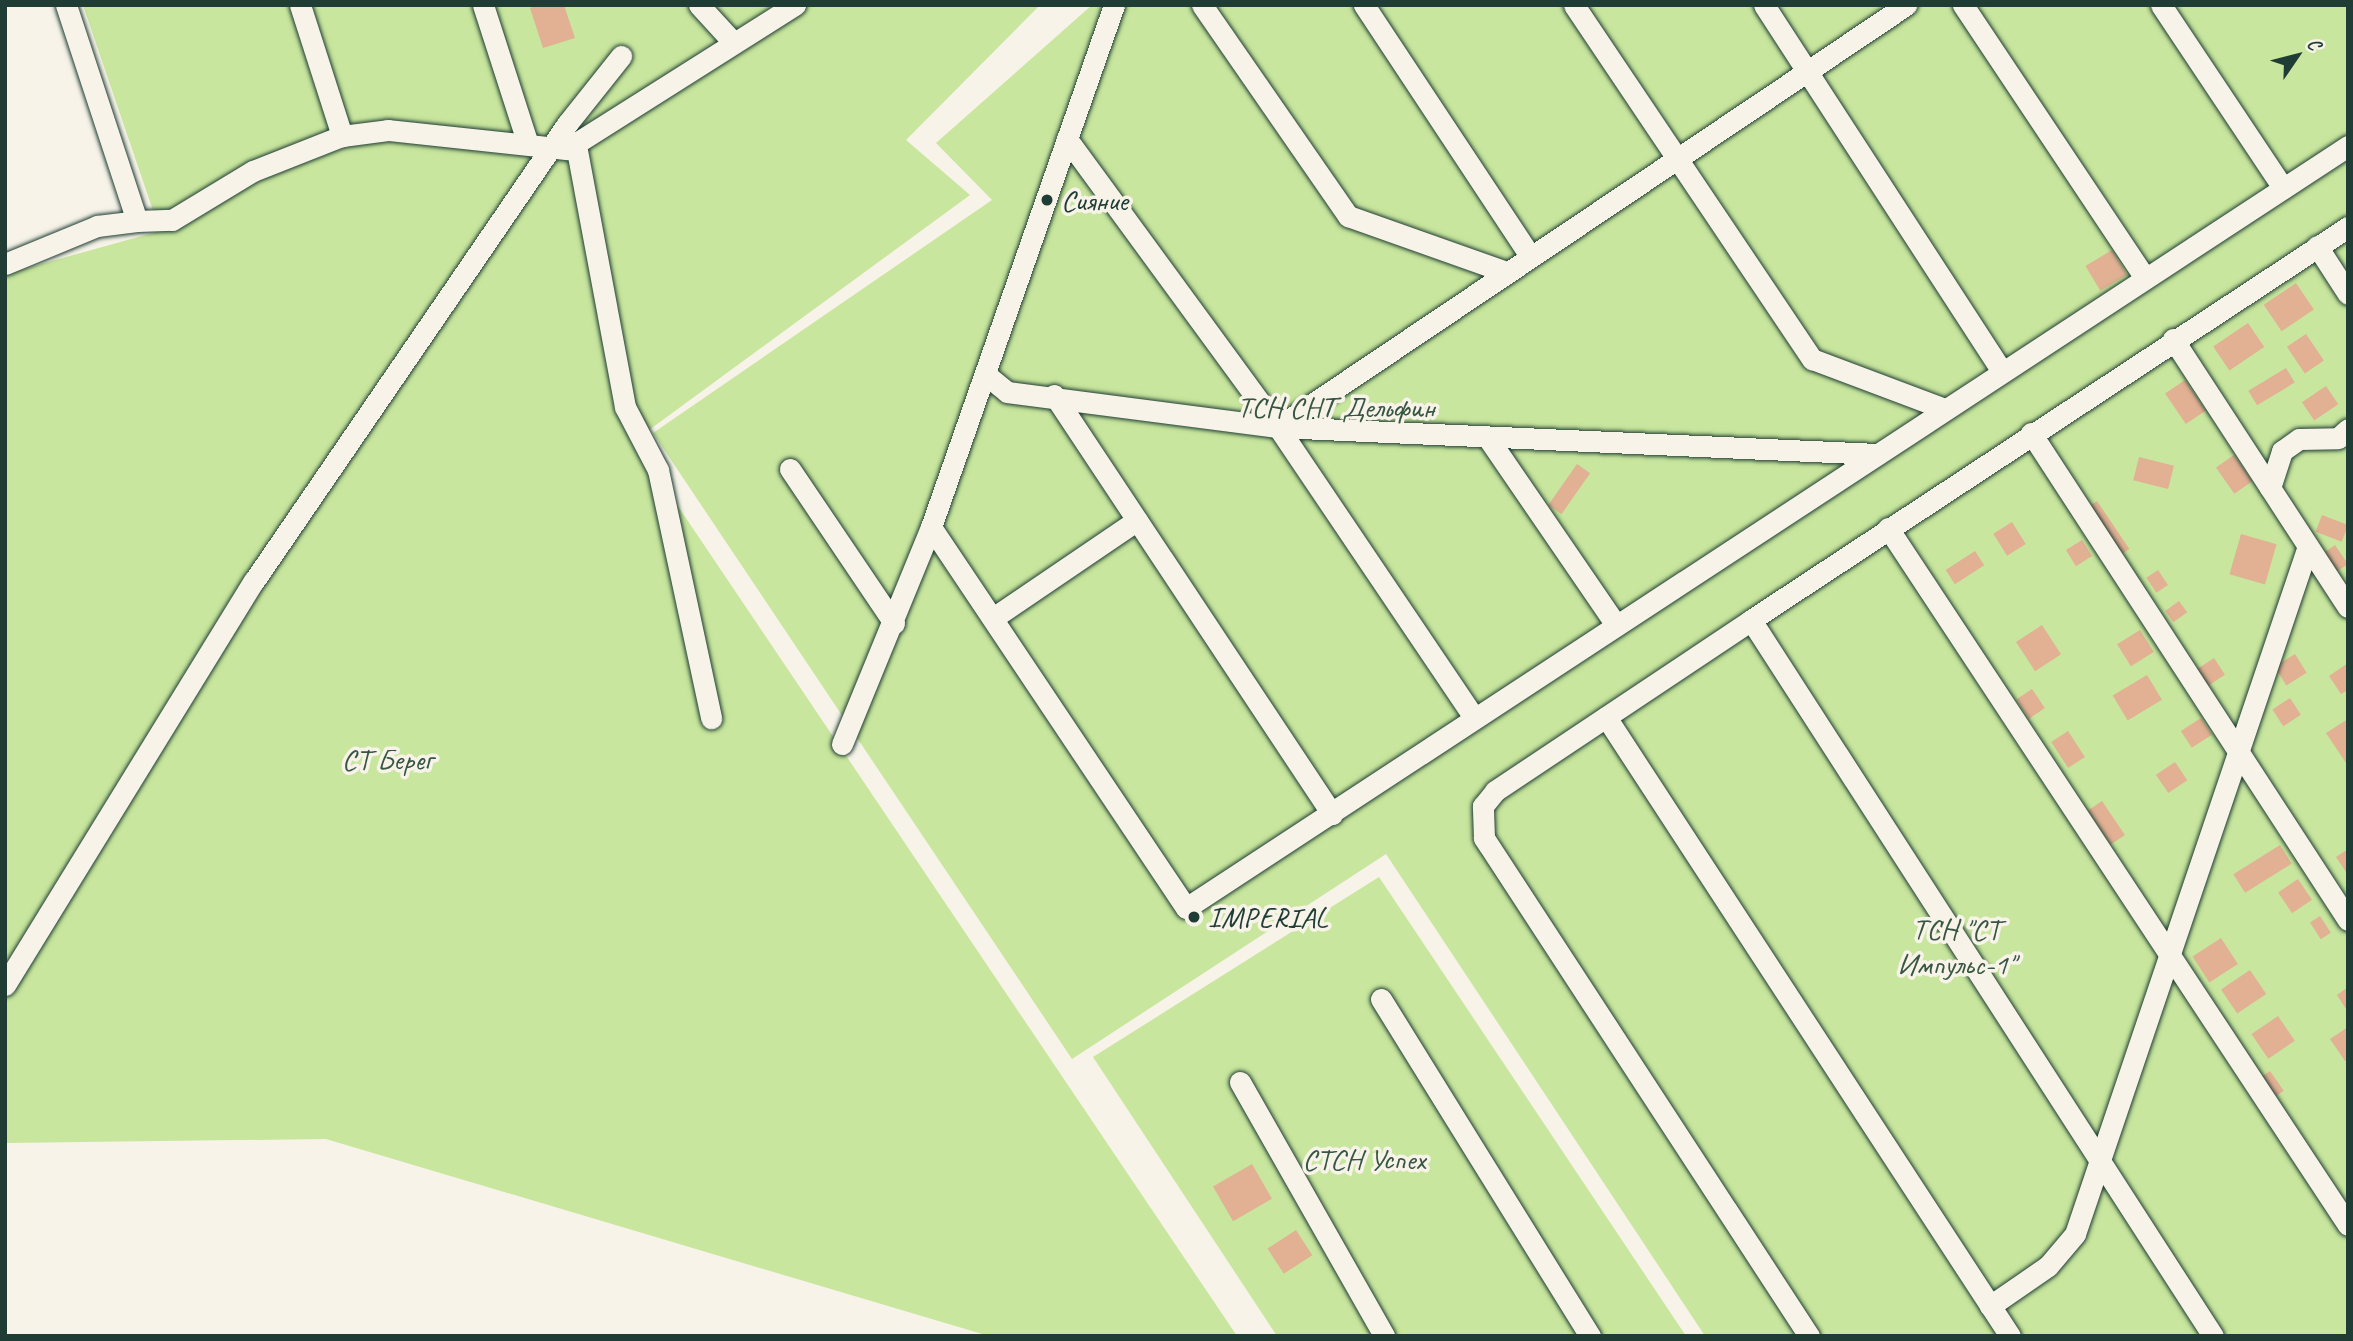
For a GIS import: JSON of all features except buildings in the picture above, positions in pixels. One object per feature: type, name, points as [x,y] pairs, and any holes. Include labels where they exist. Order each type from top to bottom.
[{"type":"street","points":[[66,5],[137,221]]},
{"type":"street","points":[[300,5],[342,136]]},
{"type":"street","points":[[483,5],[528,144]]},
{"type":"street","points":[[699,5],[733,42]]},
{"type":"street","points":[[5,264],[97,226],[172,220],[253,171],[342,136],[388,130],[528,144],[553,149],[576,145],[794,5]]},
{"type":"street","points":[[842,744],[894,623],[931,527],[1114,5]]},
{"type":"street","points":[[1202,5],[1348,216],[1503,271]]},
{"type":"street","points":[[1364,5],[1529,254]]},
{"type":"street","points":[[1574,5],[1812,359],[1945,409]]},
{"type":"street","points":[[1764,5],[2002,372]]},
{"type":"street","points":[[1279,427],[1503,271],[1906,5]]},
{"type":"street","points":[[1963,5],[2145,278]]},
{"type":"street","points":[[2161,5],[2283,188]]},
{"type":"street","points":[[5,985],[72,885],[214,643],[553,149],[621,56]]},
{"type":"street","points":[[1067,139],[1279,427],[1474,718]]},
{"type":"street","points":[[576,145],[625,407],[658,470],[711,718]]},
{"type":"street","points":[[931,527],[1186,908],[2348,146]]},
{"type":"street","points":[[1809,1336],[1484,838],[1479,821],[1495,791],[2031,433],[2348,226]]},
{"type":"street","points":[[2317,246],[2348,294]]},
{"type":"street","points":[[2173,339],[2348,607]]},
{"type":"street","points":[[985,374],[1007,392],[1054,395],[1279,427],[1877,454]]},
{"type":"street","points":[[1054,395],[1332,814]]},
{"type":"street","points":[[2270,488],[2282,451],[2299,439],[2338,438],[2348,429]]},
{"type":"street","points":[[2031,433],[2348,920]]},
{"type":"street","points":[[1488,438],[1616,625]]},
{"type":"street","points":[[790,469],[894,623]]},
{"type":"street","points":[[993,618],[1137,520]]},
{"type":"street","points":[[1888,528],[2348,1225]]},
{"type":"street","points":[[1990,1306],[2068,1247],[2169,954],[2235,748],[2308,546]]},
{"type":"street","points":[[1751,620],[2213,1336]]},
{"type":"street","points":[[1605,717],[2010,1336]]},
{"type":"street","points":[[1381,999],[1590,1336]]},
{"type":"street","points":[[1240,1082],[1384,1336]]},
{"type":"green space","name":"СТ Берег","points":[[83,5],[1040,5],[906,140],[970,195],[634,441],[1237,1336],[989,1336],[326,1139],[5,1143],[5,274],[160,231]]},
{"type":"green space","points":[[1092,5],[2348,5],[2348,1336],[1705,1336],[1386,854],[1072,1059],[653,433],[992,200],[936,143]]},
{"type":"green space","name":"СТСН Успех","points":[[1379,877],[1686,1336],[1277,1336],[1093,1057]]},
{"type":"place","name":"Сияние","points":[[1047,200]]},
{"type":"place","name":"IMPERIAL","points":[[1194,917]]},
{"type":"park label","name":"ТСН СНТ Дельфин","points":[[1336,407]]},
{"type":"park label","name":"ТСН \"СТ Импульс-1\"","points":[[1956,946]]}]
